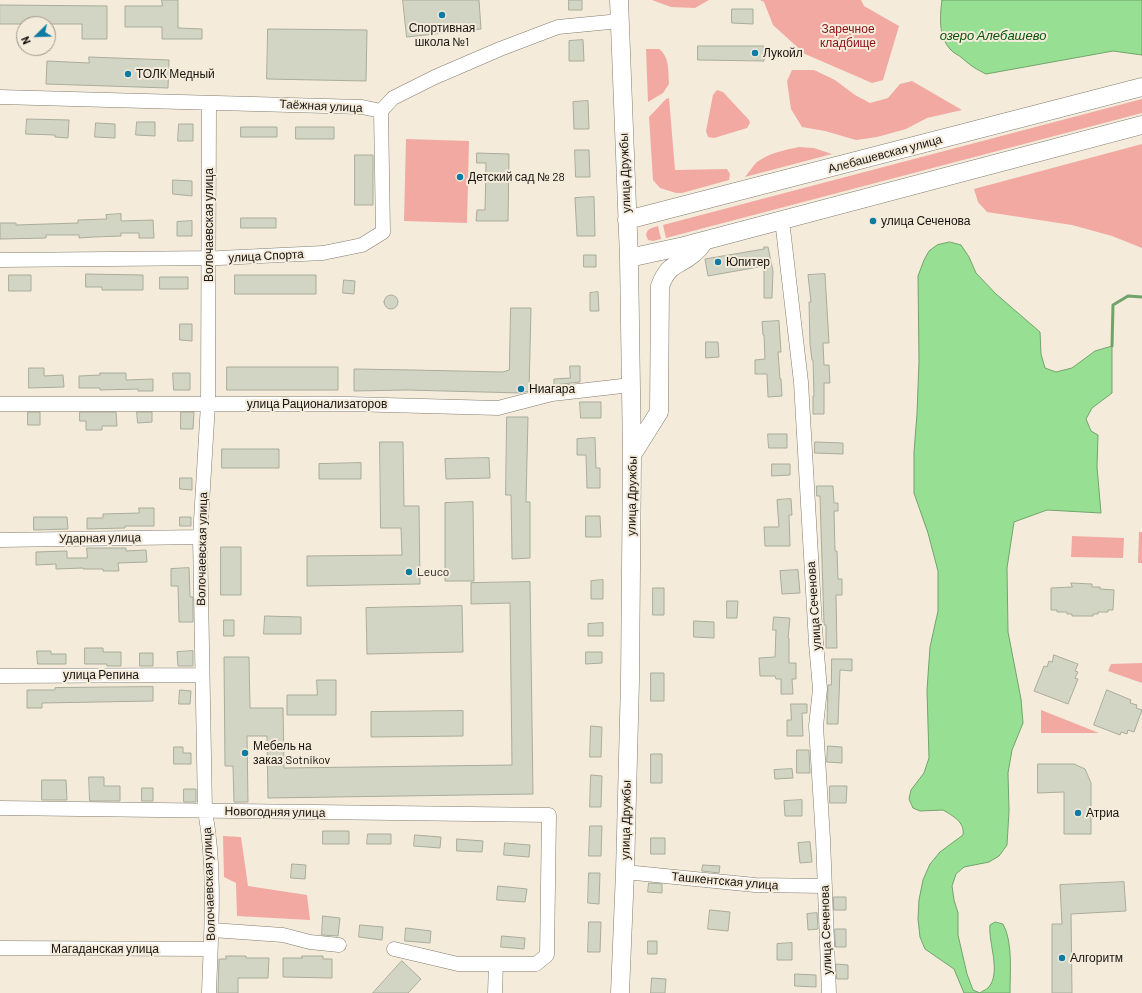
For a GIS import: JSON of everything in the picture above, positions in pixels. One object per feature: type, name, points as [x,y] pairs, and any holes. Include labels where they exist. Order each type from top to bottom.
[{"type":"main road","name":"улица Дружбы","points":[[619,0],[629,258],[632,455],[625,872],[620,993]]},
{"type":"main road","name":"Алебашевская улица","points":[[627,220],[1142,87]]},
{"type":"main road","points":[[629,258],[707,240],[1142,125]]},
{"type":"main road","points":[[632,455],[659,412],[660,286],[664,275],[673,266],[694,253],[707,240]]},
{"type":"street","points":[[381,111],[393,98],[435,76],[558,27],[620,21]]},
{"type":"street","name":"Таёжная улица","points":[[0,97],[209,104],[362,107],[381,111]]},
{"type":"street","name":"Волочаевская улица","points":[[209,104],[208,404],[200,537],[205,811],[210,837],[212,930],[209,993]]},
{"type":"street","name":"улица Спорта","points":[[0,260],[209,258],[323,253],[362,245],[383,232],[381,111]]},
{"type":"street","name":"улица Сеченова","points":[[782,220],[801,382],[812,581],[820,689],[816,726],[825,886],[829,993]]},
{"type":"street","name":"улица Рационализаторов","points":[[0,404],[348,404],[498,408],[552,394],[631,385]]},
{"type":"street","name":"Ударная улица","points":[[0,540],[200,537]]},
{"type":"street","name":"улица Репина","points":[[0,676],[202,675]]},
{"type":"street","name":"Новогодняя улица","points":[[0,808],[549,815],[547,955],[536,964],[496,964]]},
{"type":"street","name":"Ташкентская улица","points":[[625,872],[755,885],[825,886]]},
{"type":"street","points":[[212,930],[283,934],[310,942],[339,945]]},
{"type":"street","name":"Магаданская улица","points":[[0,948],[210,949]]},
{"type":"street","points":[[394,949],[458,964],[496,964],[495,993]]},
{"type":"green space","points":[[652,0],[709,0],[695,8],[671,7]]},
{"type":"green space","name":"Заречное кладбище","points":[[760,0],[861,0],[864,6],[899,26],[883,80],[872,83],[805,54],[773,25],[764,2]]},
{"type":"green space","points":[[646,49],[659,49],[663,52],[668,65],[669,84],[663,93],[648,102]]},
{"type":"green space","points":[[792,70],[814,70],[835,80],[855,95],[870,103],[888,98],[900,84],[912,81],[962,110],[927,118],[906,129],[877,137],[856,140],[825,131],[802,127],[791,109],[787,81]]},
{"type":"green space","points":[[717,90],[723,92],[749,120],[750,123],[747,128],[714,138],[708,137],[706,131],[713,95]]},
{"type":"green space","points":[[669,98],[675,170],[727,169],[730,174],[729,180],[682,193],[676,193],[660,188],[653,180],[649,117],[666,99]]},
{"type":"green space","points":[[1142,99],[1142,113],[666,238],[663,225]]},
{"type":"green space","points":[[406,139],[469,141],[467,223],[404,221]]},
{"type":"green space","points":[[1142,144],[1142,248],[1112,236],[1072,225],[987,212],[978,202],[974,189]]},
{"type":"green space","points":[[799,147],[814,148],[832,154],[745,177],[757,162],[767,156]]},
{"type":"green space","points":[[658,226],[661,239],[653,241],[648,240],[646,235],[647,231]]},
{"type":"green space","points":[[1139,532],[1142,532],[1142,563],[1138,563]]},
{"type":"green space","points":[[1072,536],[1124,538],[1123,558],[1071,557]]},
{"type":"green space","points":[[1142,663],[1142,683],[1108,671],[1111,664]]},
{"type":"green space","points":[[1041,710],[1099,733],[1041,733]]},
{"type":"green space","points":[[223,836],[241,837],[248,886],[307,895],[310,920],[237,916],[236,883],[224,877]]},
{"type":"water","name":"озеро Алебашево","points":[[942,0],[1142,0],[1142,55],[1113,51],[986,74],[953,52],[946,44],[943,38],[941,25]]},
{"type":"water","points":[[950,242],[961,245],[969,257],[976,273],[996,294],[1040,332],[1041,354],[1045,368],[1056,372],[1072,368],[1095,351],[1112,346],[1112,393],[1092,408],[1086,419],[1091,431],[1098,435],[1097,467],[1101,513],[1047,510],[1014,522],[1007,568],[1008,632],[1021,699],[1023,723],[1012,750],[1008,773],[1009,811],[1007,845],[999,856],[989,862],[964,867],[956,874],[952,886],[958,913],[958,935],[967,974],[973,990],[980,993],[964,993],[954,969],[925,949],[920,937],[918,919],[919,900],[923,880],[930,864],[940,852],[963,835],[962,826],[958,820],[943,810],[920,811],[913,808],[909,799],[911,790],[924,773],[929,758],[927,690],[930,647],[938,611],[938,571],[928,533],[914,493],[914,452],[919,361],[918,276],[929,251],[937,245]]},
{"type":"water","points":[[995,922],[1003,924],[1010,948],[1010,993],[980,993],[988,988],[992,982],[994,974],[994,958],[990,925]]},
{"type":"building","points":[[162,0],[178,0],[178,28],[202,29],[202,39],[162,39],[162,27],[125,27],[125,6],[162,6]]},
{"type":"building","name":"Спортивная школа №1","points":[[403,0],[479,0],[481,29],[407,37]]},
{"type":"building","points":[[569,0],[582,0],[582,10],[569,10]]},
{"type":"building","points":[[0,5],[107,6],[107,39],[82,39],[82,24],[56,24],[56,16],[16,16],[16,24],[0,24]]},
{"type":"building","points":[[732,9],[753,9],[753,24],[732,23]]},
{"type":"building","points":[[268,29],[367,30],[366,81],[267,79]]},
{"type":"building","points":[[583,40],[584,61],[569,61],[569,41]]},
{"type":"building","points":[[698,46],[764,46],[764,61],[698,60]]},
{"type":"building","name":"ТОЛК Медный","points":[[89,57],[169,60],[168,88],[46,84],[47,61],[89,63]]},
{"type":"building","points":[[588,101],[589,129],[574,129],[573,102]]},
{"type":"building","points":[[27,119],[69,120],[68,138],[55,137],[55,135],[26,134]]},
{"type":"building","points":[[137,122],[155,122],[155,136],[136,135]]},
{"type":"building","points":[[96,123],[115,124],[115,138],[95,137]]},
{"type":"building","points":[[179,124],[193,124],[193,141],[178,141]]},
{"type":"building","points":[[241,127],[277,127],[277,137],[241,137]]},
{"type":"building","points":[[296,127],[334,127],[334,139],[296,139]]},
{"type":"building","points":[[575,150],[589,150],[590,177],[576,177]]},
{"type":"building","points":[[477,153],[509,154],[508,221],[476,221],[477,210],[485,210],[486,163],[477,163]]},
{"type":"building","points":[[355,155],[373,155],[373,205],[355,205]]},
{"type":"building","points":[[173,180],[192,181],[192,196],[173,194]]},
{"type":"building","points":[[594,197],[595,236],[577,236],[575,198]]},
{"type":"building","points":[[121,214],[121,221],[153,220],[154,238],[139,238],[139,233],[121,233],[121,236],[79,238],[79,235],[46,235],[46,238],[0,239],[0,223],[16,223],[16,225],[78,223],[78,220],[107,219],[106,215]]},
{"type":"building","points":[[241,218],[276,218],[276,228],[241,228]]},
{"type":"building","points":[[192,221],[192,236],[177,236],[177,222]]},
{"type":"building","points":[[764,247],[768,247],[773,271],[772,298],[764,298],[764,266],[708,276],[705,259],[764,249]]},
{"type":"building","points":[[584,255],[596,255],[596,267],[584,267]]},
{"type":"building","points":[[86,274],[143,275],[143,290],[102,290],[102,287],[86,287]]},
{"type":"building","points":[[825,274],[829,343],[823,343],[824,365],[829,365],[830,383],[824,383],[824,414],[813,414],[813,360],[810,344],[809,302],[811,302],[808,275]]},
{"type":"building","points":[[9,275],[31,275],[31,291],[9,291]]},
{"type":"building","points":[[235,275],[316,275],[316,294],[235,294]]},
{"type":"building","points":[[160,277],[188,277],[188,289],[160,289]]},
{"type":"building","points":[[344,280],[355,281],[354,294],[343,293]]},
{"type":"building","points":[[598,292],[599,311],[590,311],[590,293]]},
{"type":"building","points":[[391,295],[396,297],[398,302],[396,307],[391,309],[386,307],[384,302],[386,297]]},
{"type":"building","points":[[511,308],[531,308],[529,391],[521,393],[407,390],[354,391],[354,369],[503,372],[509,370]]},
{"type":"building","points":[[779,321],[781,352],[778,352],[782,396],[768,397],[767,374],[755,374],[755,360],[765,359],[762,322]]},
{"type":"building","points":[[180,324],[192,324],[192,341],[180,340]]},
{"type":"building","points":[[706,342],[718,342],[719,357],[706,358]]},
{"type":"building","points":[[570,366],[580,366],[580,382],[554,385],[554,379],[570,378]]},
{"type":"building","points":[[227,367],[338,367],[338,390],[227,390]]},
{"type":"building","points":[[29,368],[44,368],[44,376],[63,375],[64,387],[29,388]]},
{"type":"building","points":[[100,373],[126,373],[126,380],[153,379],[153,391],[138,391],[138,389],[100,390],[100,388],[79,388],[79,376],[100,375]]},
{"type":"building","points":[[173,373],[190,373],[190,390],[174,390]]},
{"type":"building","points":[[580,402],[601,402],[601,418],[581,418]]},
{"type":"building","points":[[28,412],[40,412],[40,425],[28,425]]},
{"type":"building","points":[[80,412],[116,412],[117,426],[102,426],[102,430],[86,430],[86,421],[80,421]]},
{"type":"building","points":[[137,412],[152,412],[152,422],[138,423]]},
{"type":"building","points":[[181,412],[194,412],[193,429],[181,429]]},
{"type":"building","points":[[507,417],[528,417],[526,502],[530,502],[530,558],[512,559],[511,495],[506,495]]},
{"type":"building","points":[[768,434],[787,434],[787,448],[769,448]]},
{"type":"building","points":[[595,438],[596,468],[600,468],[600,488],[587,488],[586,455],[577,455],[577,439]]},
{"type":"building","points":[[380,442],[403,442],[404,506],[419,506],[420,584],[307,586],[307,556],[402,555],[401,528],[381,528]]},
{"type":"building","points":[[815,442],[843,443],[843,454],[815,453]]},
{"type":"building","points":[[222,449],[279,449],[279,468],[222,468]]},
{"type":"building","points":[[489,458],[490,478],[446,479],[445,459]]},
{"type":"building","points":[[361,463],[361,479],[319,479],[319,464]]},
{"type":"building","points":[[772,464],[790,464],[790,475],[772,476]]},
{"type":"building","points":[[180,478],[192,478],[192,490],[180,489]]},
{"type":"building","points":[[817,486],[833,486],[834,503],[838,503],[838,511],[834,511],[835,551],[837,551],[838,579],[842,579],[842,595],[836,595],[837,648],[826,648],[820,496],[817,496]]},
{"type":"building","points":[[791,499],[792,515],[789,515],[790,546],[765,546],[764,527],[779,527],[777,500]]},
{"type":"building","points":[[473,502],[474,581],[445,581],[445,503]]},
{"type":"building","points":[[139,508],[154,508],[154,526],[125,526],[125,528],[87,529],[87,518],[103,518],[103,514],[139,513]]},
{"type":"building","points":[[586,516],[600,516],[601,537],[586,537]]},
{"type":"building","points":[[34,517],[67,517],[68,529],[34,530]]},
{"type":"building","points":[[180,517],[191,517],[191,526],[180,526]]},
{"type":"building","points":[[221,547],[241,547],[241,595],[221,595]]},
{"type":"building","points":[[87,548],[126,548],[126,551],[146,550],[147,562],[118,563],[119,571],[103,571],[103,569],[83,568],[56,569],[56,564],[36,565],[36,552],[67,551],[67,558],[87,558]]},
{"type":"building","points":[[189,568],[190,597],[193,597],[193,622],[179,622],[178,586],[171,586],[171,569]]},
{"type":"building","points":[[798,570],[800,593],[782,594],[780,571]]},
{"type":"building","points":[[603,580],[603,599],[591,599],[591,581]]},
{"type":"building","points":[[530,582],[533,794],[268,798],[267,736],[247,736],[248,802],[234,802],[233,766],[225,766],[224,657],[249,657],[250,708],[283,708],[284,768],[512,765],[510,603],[471,604],[471,583]]},
{"type":"building","points":[[1071,583],[1092,584],[1092,587],[1114,590],[1113,610],[1108,610],[1108,612],[1098,612],[1098,614],[1093,614],[1093,616],[1072,616],[1072,614],[1067,614],[1067,612],[1057,612],[1057,610],[1051,610],[1051,588],[1072,587]]},
{"type":"building","points":[[653,588],[664,588],[664,615],[653,615]]},
{"type":"building","points":[[727,601],[738,601],[737,618],[727,618]]},
{"type":"building","points":[[462,606],[463,652],[367,654],[366,608]]},
{"type":"building","points":[[265,616],[301,617],[301,634],[264,634]]},
{"type":"building","points":[[774,617],[790,618],[788,638],[789,663],[796,663],[796,679],[792,679],[793,694],[781,694],[781,679],[776,679],[775,676],[760,676],[759,658],[775,657],[776,630],[773,630]]},
{"type":"building","points":[[224,620],[234,620],[234,636],[224,636]]},
{"type":"building","points":[[694,621],[714,622],[714,638],[694,637]]},
{"type":"building","points":[[603,623],[603,636],[588,636],[588,624]]},
{"type":"building","points":[[85,648],[103,648],[103,652],[121,652],[121,666],[107,666],[107,664],[85,664]]},
{"type":"building","points":[[37,651],[51,651],[51,654],[66,654],[66,664],[38,664]]},
{"type":"building","points":[[193,651],[193,666],[178,666],[177,652]]},
{"type":"building","points":[[586,652],[602,652],[602,663],[586,664]]},
{"type":"building","points":[[140,653],[153,653],[153,666],[140,666]]},
{"type":"building","points":[[1054,655],[1078,664],[1075,671],[1078,672],[1075,678],[1078,679],[1068,704],[1034,691],[1044,666],[1047,667],[1049,661],[1052,662]]},
{"type":"building","points":[[832,659],[852,659],[852,671],[840,670],[838,724],[827,724],[828,685],[831,685]]},
{"type":"building","points":[[651,673],[664,673],[664,701],[651,701]]},
{"type":"building","points":[[317,680],[336,680],[336,715],[287,715],[287,695],[317,695]]},
{"type":"building","points":[[153,687],[153,701],[42,703],[42,708],[27,708],[27,690],[55,690],[55,688]]},
{"type":"building","points":[[180,690],[191,691],[190,704],[179,704]]},
{"type":"building","points":[[1107,690],[1131,700],[1130,703],[1137,705],[1136,708],[1142,710],[1134,732],[1128,730],[1127,734],[1121,732],[1120,735],[1094,725]]},
{"type":"building","points":[[791,704],[807,704],[807,713],[802,713],[803,736],[787,736],[787,720],[791,720]]},
{"type":"building","points":[[463,711],[463,736],[371,737],[371,712]]},
{"type":"building","points":[[591,726],[602,727],[601,757],[590,757]]},
{"type":"building","points":[[828,746],[842,747],[842,763],[827,762]]},
{"type":"building","points":[[174,747],[183,747],[183,753],[191,753],[191,764],[174,764]]},
{"type":"building","points":[[797,750],[809,750],[810,773],[797,773]]},
{"type":"building","points":[[651,754],[662,754],[662,783],[651,783]]},
{"type":"building","name":"Атриа","points":[[1038,764],[1074,764],[1085,769],[1091,783],[1091,834],[1064,834],[1064,792],[1038,793]]},
{"type":"building","points":[[792,769],[793,778],[775,779],[774,770]]},
{"type":"building","points":[[591,775],[602,776],[601,807],[590,807]]},
{"type":"building","points":[[89,777],[104,777],[104,786],[120,786],[120,801],[90,801]]},
{"type":"building","points":[[42,780],[66,780],[67,800],[42,800]]},
{"type":"building","points":[[830,786],[847,786],[846,803],[830,803]]},
{"type":"building","points":[[142,788],[153,788],[153,801],[142,801]]},
{"type":"building","points":[[184,789],[196,789],[196,802],[184,802]]},
{"type":"building","points":[[802,800],[802,816],[785,816],[784,801]]},
{"type":"building","points":[[590,826],[602,826],[601,856],[589,856]]},
{"type":"building","points":[[323,831],[349,831],[349,844],[323,844]]},
{"type":"building","points":[[368,834],[391,834],[391,844],[367,844]]},
{"type":"building","points":[[415,835],[441,837],[440,848],[414,846]]},
{"type":"building","points":[[651,838],[665,838],[665,854],[651,854]]},
{"type":"building","points":[[457,839],[483,841],[482,852],[457,851]]},
{"type":"building","points":[[810,842],[812,862],[800,863],[798,843]]},
{"type":"building","points":[[505,843],[530,845],[529,857],[504,855]]},
{"type":"building","points":[[292,864],[306,865],[305,879],[291,878]]},
{"type":"building","points":[[703,865],[720,866],[719,873],[702,871]]},
{"type":"building","points":[[589,873],[600,873],[599,904],[588,903]]},
{"type":"building","points":[[1124,882],[1126,911],[1071,914],[1072,993],[1052,993],[1052,924],[1062,924],[1060,885]]},
{"type":"building","points":[[649,883],[662,884],[662,893],[648,892]]},
{"type":"building","points":[[498,886],[527,889],[525,902],[497,900]]},
{"type":"building","points":[[834,897],[846,897],[846,910],[834,910]]},
{"type":"building","points":[[710,910],[730,912],[728,931],[708,929]]},
{"type":"building","points":[[817,913],[818,929],[808,930],[807,914]]},
{"type":"building","points":[[323,916],[340,918],[338,936],[322,935]]},
{"type":"building","points":[[589,922],[601,922],[600,952],[588,952]]},
{"type":"building","points":[[360,925],[383,927],[382,940],[359,937]]},
{"type":"building","points":[[406,928],[431,931],[430,943],[405,941]]},
{"type":"building","points":[[835,929],[846,929],[846,947],[836,947]]},
{"type":"building","points":[[502,936],[525,938],[524,949],[501,947]]},
{"type":"building","points":[[648,941],[657,941],[657,954],[648,954]]},
{"type":"building","points":[[792,943],[792,960],[777,960],[777,944]]},
{"type":"building","points":[[226,956],[269,958],[268,978],[238,978],[238,993],[218,993],[219,959],[226,959]]},
{"type":"building","points":[[302,956],[323,956],[323,959],[332,959],[332,978],[283,977],[283,958],[302,958]]},
{"type":"building","points":[[402,961],[421,979],[408,993],[373,993]]},
{"type":"building","points":[[836,964],[848,965],[848,979],[837,979]]},
{"type":"building","points":[[795,974],[816,975],[816,987],[795,986]]},
{"type":"building","points":[[652,978],[666,979],[665,993],[651,993]]},
{"type":"waterway","points":[[1112,346],[1113,305],[1128,296],[1142,297]]},
{"type":"place","name":"Спортивная школа №1","points":[[442,15]]},
{"type":"place","name":"Лукойл","points":[[755,53]]},
{"type":"place","name":"ТОЛК Медный","points":[[128,74]]},
{"type":"place","name":"Детский сад № 28","points":[[460,177]]},
{"type":"place","name":"улица Сеченова","points":[[873,221]]},
{"type":"place","name":"Юпитер","points":[[718,262]]},
{"type":"place","name":"Ниагара","points":[[521,389]]},
{"type":"place","name":"Leuco","points":[[409,572]]},
{"type":"place","name":"Мебель на заказ Sotnikov","points":[[245,753]]},
{"type":"place","name":"Атриа","points":[[1078,813]]},
{"type":"place","name":"Алгоритм","points":[[1062,958]]}]
